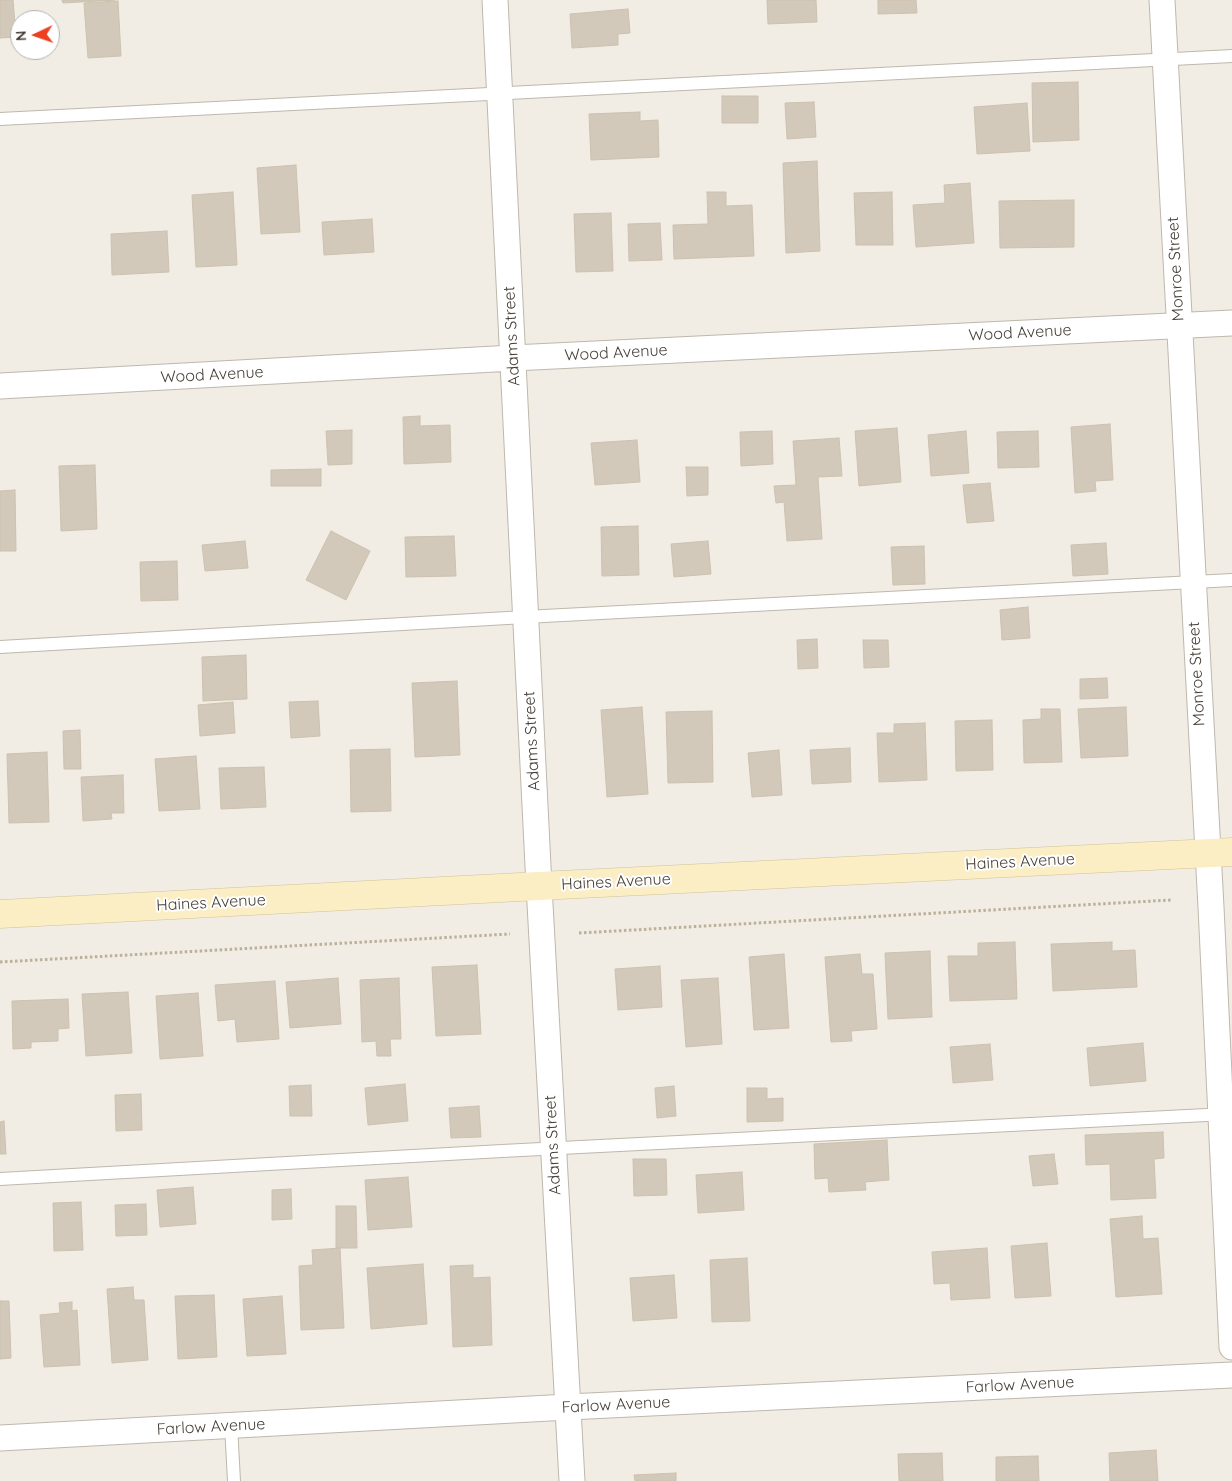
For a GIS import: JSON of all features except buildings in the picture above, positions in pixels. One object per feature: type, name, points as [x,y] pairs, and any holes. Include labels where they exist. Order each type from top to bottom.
[{"type":"main road","name":"Haines Avenue","points":[[0,914],[1220,852]]},
{"type":"street","name":"Adams Street","points":[[495,0],[525,617],[572,1481]]},
{"type":"street","name":"Monroe Street","points":[[1162,0],[1192,582],[1220,852],[1232,1347]]},
{"type":"street","name":"Wood Avenue","points":[[0,386],[513,358],[1232,323]]},
{"type":"street","name":"Farlow Avenue","points":[[0,1438],[568,1407],[1232,1375]]},
{"type":"lane","points":[[0,119],[1232,56]]},
{"type":"lane","points":[[0,647],[1232,580]]},
{"type":"lane","points":[[0,1179],[553,1148],[1226,1114]]},
{"type":"lane","points":[[231,1426],[234,1481]]},
{"type":"path","points":[[579,934],[1171,900]]},
{"type":"path","points":[[0,962],[510,934]]}]
